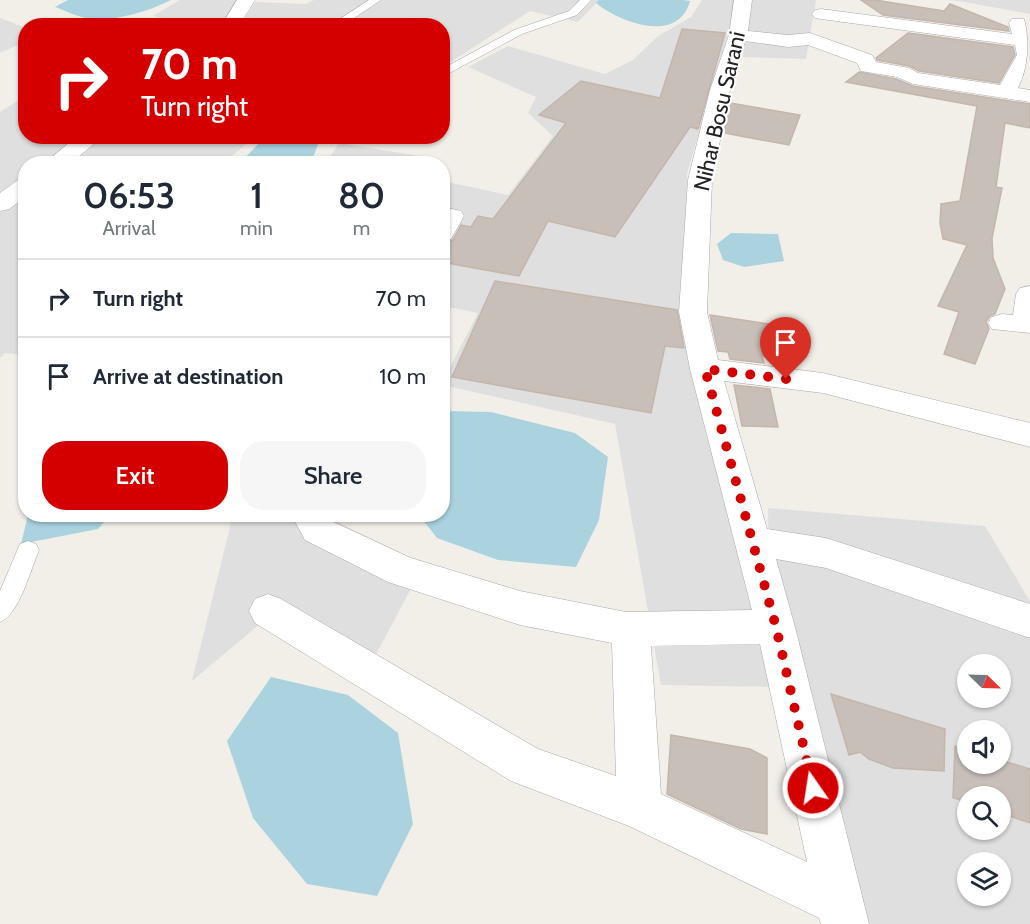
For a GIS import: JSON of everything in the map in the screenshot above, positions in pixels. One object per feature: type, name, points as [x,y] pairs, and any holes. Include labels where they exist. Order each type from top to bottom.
[{"type":"street","points":[[235,18],[246,0]]},
{"type":"street","name":"Nihar Bosu Sarani","points":[[743,0],[738,35],[720,90],[700,180],[693,312],[705,369],[776,627],[842,913]]},
{"type":"street","points":[[821,14],[1023,41]]},
{"type":"street","points":[[1006,93],[1019,65],[1028,55],[1018,21]]},
{"type":"street","points":[[902,72],[914,26]]},
{"type":"street","points":[[738,35],[788,41],[810,39],[865,59],[868,67],[902,72],[917,79],[1030,96]]},
{"type":"street","points":[[66,156],[81,144]]},
{"type":"street","points":[[0,204],[18,191]]},
{"type":"street","points":[[1002,323],[1025,325],[1030,294]]},
{"type":"street","points":[[705,369],[823,383],[1030,435]]},
{"type":"street","points":[[312,522],[317,530],[401,571],[520,608],[626,629],[776,627]]},
{"type":"street","points":[[753,541],[826,553],[1030,621]]},
{"type":"street","points":[[268,611],[526,766],[639,807],[842,913]]},
{"type":"street","points":[[626,629],[631,634],[639,807]]},
{"type":"lane","points":[[347,18],[376,0]]},
{"type":"lane","points":[[450,70],[518,32],[573,13],[586,0]]},
{"type":"lane","points":[[0,612],[28,550]]},
{"type":"shaded area","points":[[180,0],[245,0],[231,18],[160,18],[153,16]]},
{"type":"shaded area","points":[[314,0],[599,0],[578,22],[530,11],[450,62],[450,18],[245,18],[255,2],[306,4]]},
{"type":"shaded area","points":[[702,0],[735,0],[729,31],[687,173],[685,317],[778,687],[661,685],[615,424],[450,387],[450,367],[478,313],[450,307],[450,183],[508,195],[553,136],[528,113],[536,97],[468,67],[508,46],[605,74],[633,60],[658,36],[691,17]]},
{"type":"shaded area","points":[[750,0],[816,0],[806,59],[738,57]]},
{"type":"shaded area","points":[[945,0],[1030,0],[1030,14],[959,1]]},
{"type":"shaded area","points":[[0,18],[18,25],[18,45],[0,53]]},
{"type":"shaded area","points":[[18,100],[18,144],[77,144],[60,156],[18,156],[18,187],[0,200],[0,112]]},
{"type":"shaded area","points":[[91,144],[246,144],[232,156],[72,156]]},
{"type":"shaded area","points":[[338,144],[345,144],[419,156],[331,156]]},
{"type":"shaded area","points":[[18,193],[18,354],[5,353],[0,358],[0,206]]},
{"type":"shaded area","points":[[768,508],[985,526],[1030,601],[1030,924],[860,924],[769,568]]},
{"type":"shaded area","points":[[231,522],[337,522],[424,564],[372,662],[260,624],[192,681]]},
{"type":"water","points":[[68,0],[171,0],[151,9],[116,18],[88,18],[55,7]]},
{"type":"water","points":[[599,0],[690,1],[683,14],[673,23],[647,26],[606,10],[596,3]]},
{"type":"water","points":[[258,144],[318,144],[314,156],[247,156]]},
{"type":"water","points":[[731,233],[778,234],[784,261],[744,267],[723,260],[717,244]]},
{"type":"water","points":[[450,411],[491,412],[575,433],[608,457],[599,520],[576,567],[498,560],[437,538],[424,522],[450,522]]},
{"type":"water","points":[[26,522],[104,522],[98,529],[21,544]]},
{"type":"water","points":[[271,677],[348,695],[398,733],[413,824],[377,896],[307,884],[253,818],[227,741]]},
{"type":"building","points":[[861,0],[875,0],[944,11],[950,4],[1008,27],[1009,31],[883,15]]},
{"type":"building","points":[[682,29],[725,33],[698,129],[690,127],[615,237],[548,221],[519,276],[450,263],[450,241],[453,240],[461,225],[471,227],[478,216],[493,219],[566,123],[539,115],[581,81],[660,98]]},
{"type":"building","points":[[908,33],[1013,47],[1015,55],[999,83],[919,71],[909,66],[877,60],[876,58]]},
{"type":"building","points":[[859,72],[896,79],[913,86],[1030,104],[1030,128],[1005,123],[996,187],[1002,188],[992,238],[993,258],[1005,289],[995,314],[990,316],[986,322],[989,329],[975,364],[944,354],[959,312],[938,306],[967,245],[943,239],[940,223],[941,204],[960,201],[977,106],[846,82]]},
{"type":"building","points":[[730,103],[800,115],[789,145],[724,133]]},
{"type":"building","points":[[495,281],[677,310],[684,348],[665,346],[651,413],[452,377]]},
{"type":"building","points":[[710,315],[769,324],[771,356],[762,356],[764,363],[730,359],[728,352],[718,351]]},
{"type":"building","points":[[734,385],[770,389],[778,427],[742,426]]},
{"type":"building","points":[[831,694],[945,729],[944,771],[893,768],[869,759],[860,752],[849,755]]},
{"type":"building","points":[[671,735],[750,749],[767,758],[767,834],[741,829],[667,794]]},
{"type":"building","points":[[955,746],[957,747],[957,774],[1011,774],[1011,763],[1030,769],[1030,823],[1011,817],[1011,786],[957,786],[957,799],[953,798]]},
{"type":"route","points":[[786,379],[705,369],[776,627],[813,788]]}]
